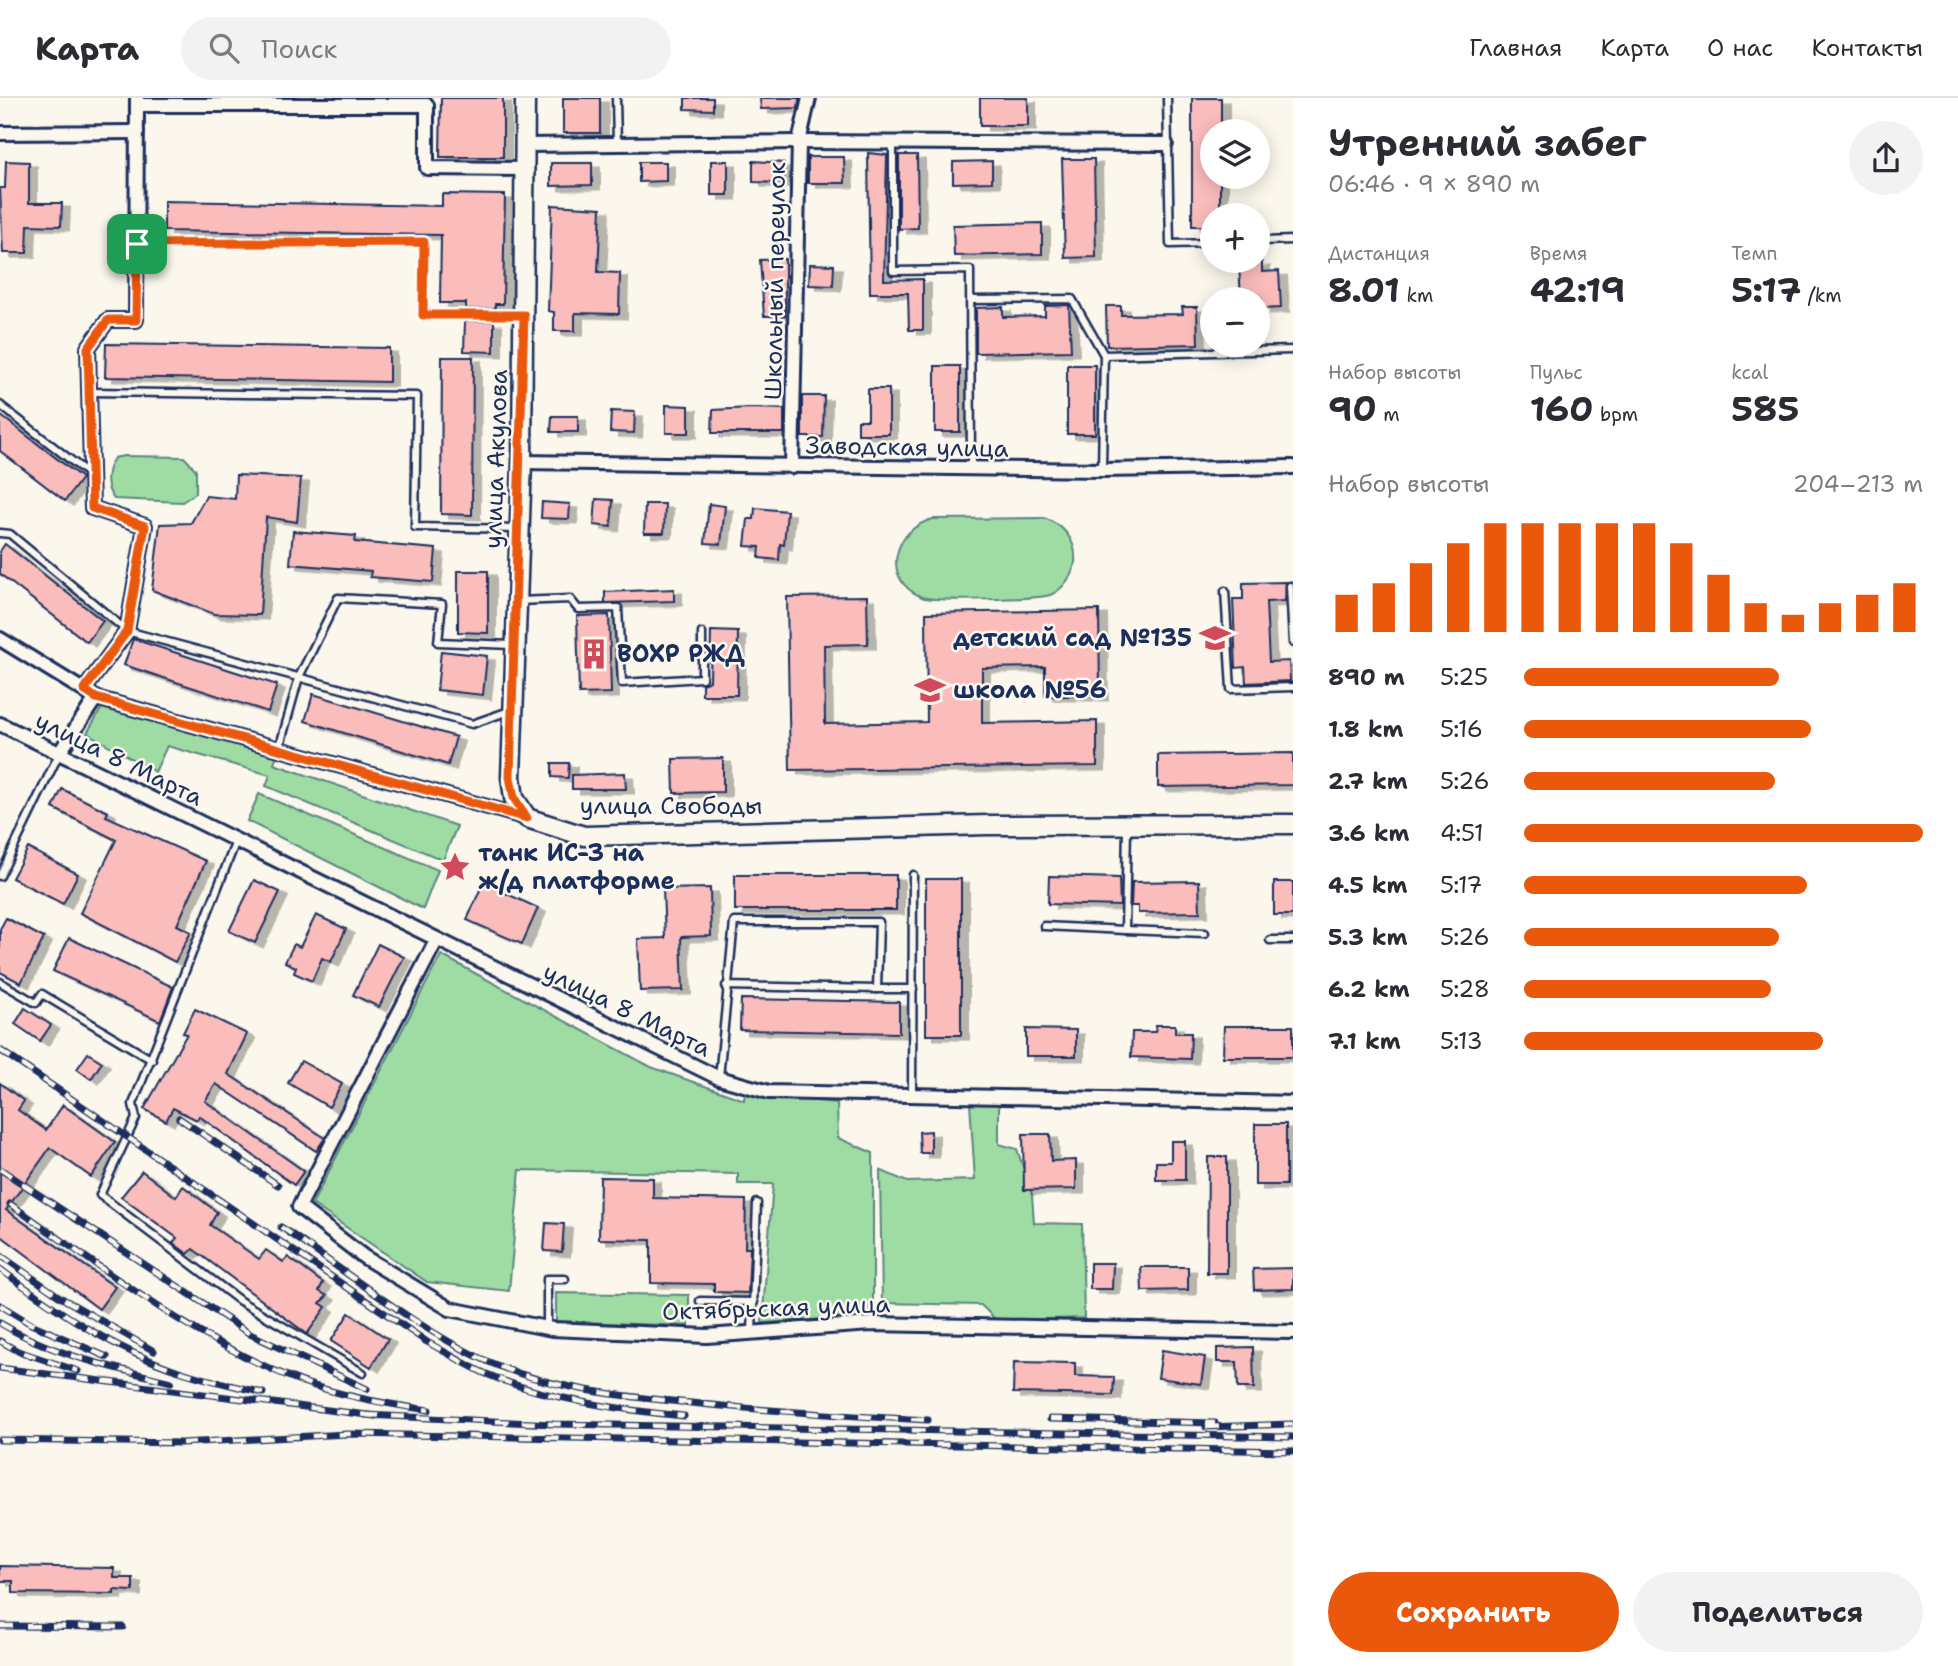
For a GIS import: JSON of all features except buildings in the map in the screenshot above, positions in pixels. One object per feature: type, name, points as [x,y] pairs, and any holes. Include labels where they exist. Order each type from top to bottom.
[{"type":"street","name":"улица Акулова","points":[[525,98],[522,462],[510,777],[514,798],[527,818]]},
{"type":"street","name":"Школьный переулок","points":[[792,467],[799,142],[809,98]]},
{"type":"street","points":[[84,690],[127,631],[145,526],[92,508],[88,348],[108,320],[136,320],[137,102],[427,105],[427,168],[526,169]]},
{"type":"street","points":[[0,133],[137,132]]},
{"type":"street","points":[[526,145],[799,142],[1166,144]]},
{"type":"street","name":"Заводская улица","points":[[522,462],[1102,470],[1293,467]]},
{"type":"street","name":"улица Свободы","points":[[0,639],[96,698],[584,836],[1293,824]]},
{"type":"street","points":[[60,752],[96,698]]},
{"type":"street","name":"улица 8 Марта","points":[[0,724],[719,1078],[769,1092],[1293,1103]]},
{"type":"street","name":"Октябрьская улица","points":[[436,941],[299,1207],[364,1257],[450,1309],[547,1328],[707,1336],[870,1324],[1293,1332]]},
{"type":"lane","points":[[616,98],[617,146]]},
{"type":"lane","points":[[1167,98],[1170,244],[1200,243]]},
{"type":"lane","points":[[893,142],[893,271],[971,270],[971,469]]},
{"type":"lane","points":[[1270,241],[1293,240]]},
{"type":"lane","points":[[137,244],[424,242],[423,315],[524,315]]},
{"type":"lane","points":[[971,300],[1072,299],[1104,355],[1102,470]]},
{"type":"lane","points":[[1104,355],[1293,350]]},
{"type":"lane","points":[[89,392],[417,396],[415,527],[518,529]]},
{"type":"lane","points":[[0,405],[91,476]]},
{"type":"lane","points":[[0,533],[10,534],[127,631],[472,724],[513,710]]},
{"type":"lane","points":[[1290,586],[1293,643]]},
{"type":"lane","points":[[1225,591],[1231,689],[1293,687]]},
{"type":"lane","points":[[279,749],[299,677],[338,598],[442,604],[438,642],[515,645]]},
{"type":"lane","points":[[516,601],[570,599],[578,608],[618,608],[622,683],[702,678],[702,633]]},
{"type":"lane","points":[[0,876],[60,752]]},
{"type":"lane","points":[[1125,930],[1127,825]]},
{"type":"lane","points":[[236,841],[133,1104],[136,1118],[100,1195],[240,1301],[363,1373]]},
{"type":"lane","points":[[912,1095],[913,875]]},
{"type":"lane","points":[[719,1078],[734,922],[879,922],[877,989]]},
{"type":"lane","points":[[1044,926],[1205,933]]},
{"type":"lane","points":[[1270,940],[1293,940]]},
{"type":"lane","points":[[0,982],[36,1003],[41,994],[152,1060]]},
{"type":"lane","points":[[726,986],[913,989]]},
{"type":"lane","points":[[752,1332],[757,1203]]},
{"type":"lane","points":[[547,1328],[547,1279],[565,1279]]},
{"type":"lane","points":[[700,1301],[754,1302]]},
{"type":"green space","points":[[184,457],[196,470],[196,493],[182,502],[114,499],[107,484],[109,468],[114,458]]},
{"type":"green space","points":[[1044,518],[1063,529],[1071,540],[1075,554],[1070,577],[1059,590],[1050,595],[1026,598],[930,599],[909,589],[900,579],[896,567],[901,544],[908,533],[933,519]]},
{"type":"green space","points":[[103,706],[277,754],[274,764],[457,826],[443,860],[266,786],[270,775],[167,746],[155,772],[87,733]]},
{"type":"green space","points":[[259,794],[438,870],[423,909],[247,821]]},
{"type":"green space","points":[[441,955],[651,1067],[744,1100],[745,1094],[837,1103],[838,1138],[873,1153],[873,1316],[762,1323],[773,1184],[738,1184],[738,1174],[520,1170],[509,1291],[427,1282],[312,1204]]},
{"type":"green space","points":[[970,1103],[999,1103],[999,1144],[1017,1149],[1032,1195],[1034,1223],[1082,1224],[1084,1318],[997,1321],[981,1305],[882,1303],[880,1170],[907,1182],[975,1180]]},
{"type":"green space","points":[[556,1293],[689,1295],[689,1326],[556,1321]]},
{"type":"railway","points":[[0,1050],[427,1342],[469,1366],[507,1382],[557,1396],[608,1407],[684,1416]]},
{"type":"railway","points":[[179,1118],[278,1185]]},
{"type":"railway","points":[[0,1169],[250,1334],[367,1389]]},
{"type":"railway","points":[[10,1204],[186,1324],[261,1364],[331,1391],[429,1410]]},
{"type":"railway","points":[[281,1227],[437,1334],[513,1372],[588,1390],[665,1400],[780,1411],[928,1420]]},
{"type":"railway","points":[[0,1255],[60,1297],[154,1351]]},
{"type":"railway","points":[[0,1269],[63,1313],[131,1352],[189,1374],[263,1393]]},
{"type":"railway","points":[[0,1305],[31,1324],[107,1357]]},
{"type":"railway","points":[[0,1323],[61,1352],[171,1382]]},
{"type":"railway","points":[[0,1341],[18,1351],[78,1371]]},
{"type":"railway","points":[[0,1368],[375,1416]]},
{"type":"railway","points":[[366,1415],[554,1424],[1293,1437]]},
{"type":"railway","points":[[1050,1419],[1215,1423]]},
{"type":"railway","points":[[1206,1427],[1293,1424]]},
{"type":"railway","points":[[0,1440],[181,1443],[347,1434],[1293,1451]]},
{"type":"railway","points":[[0,1626],[123,1627]]},
{"type":"place","name":"детский сад №135","points":[[1215,638]]},
{"type":"place","name":"ВОХР РЖД","points":[[594,654]]},
{"type":"place","name":"школа №56","points":[[930,690]]},
{"type":"place","name":"танк ИС-3 на ж/д платформе","points":[[455,867]]},
{"type":"route","points":[[424,242],[423,315],[524,315],[522,462],[510,777],[514,798],[527,818],[96,698],[84,690],[127,631],[145,526],[92,508],[91,476],[88,348],[108,320],[136,320],[137,244],[424,242]]}]
